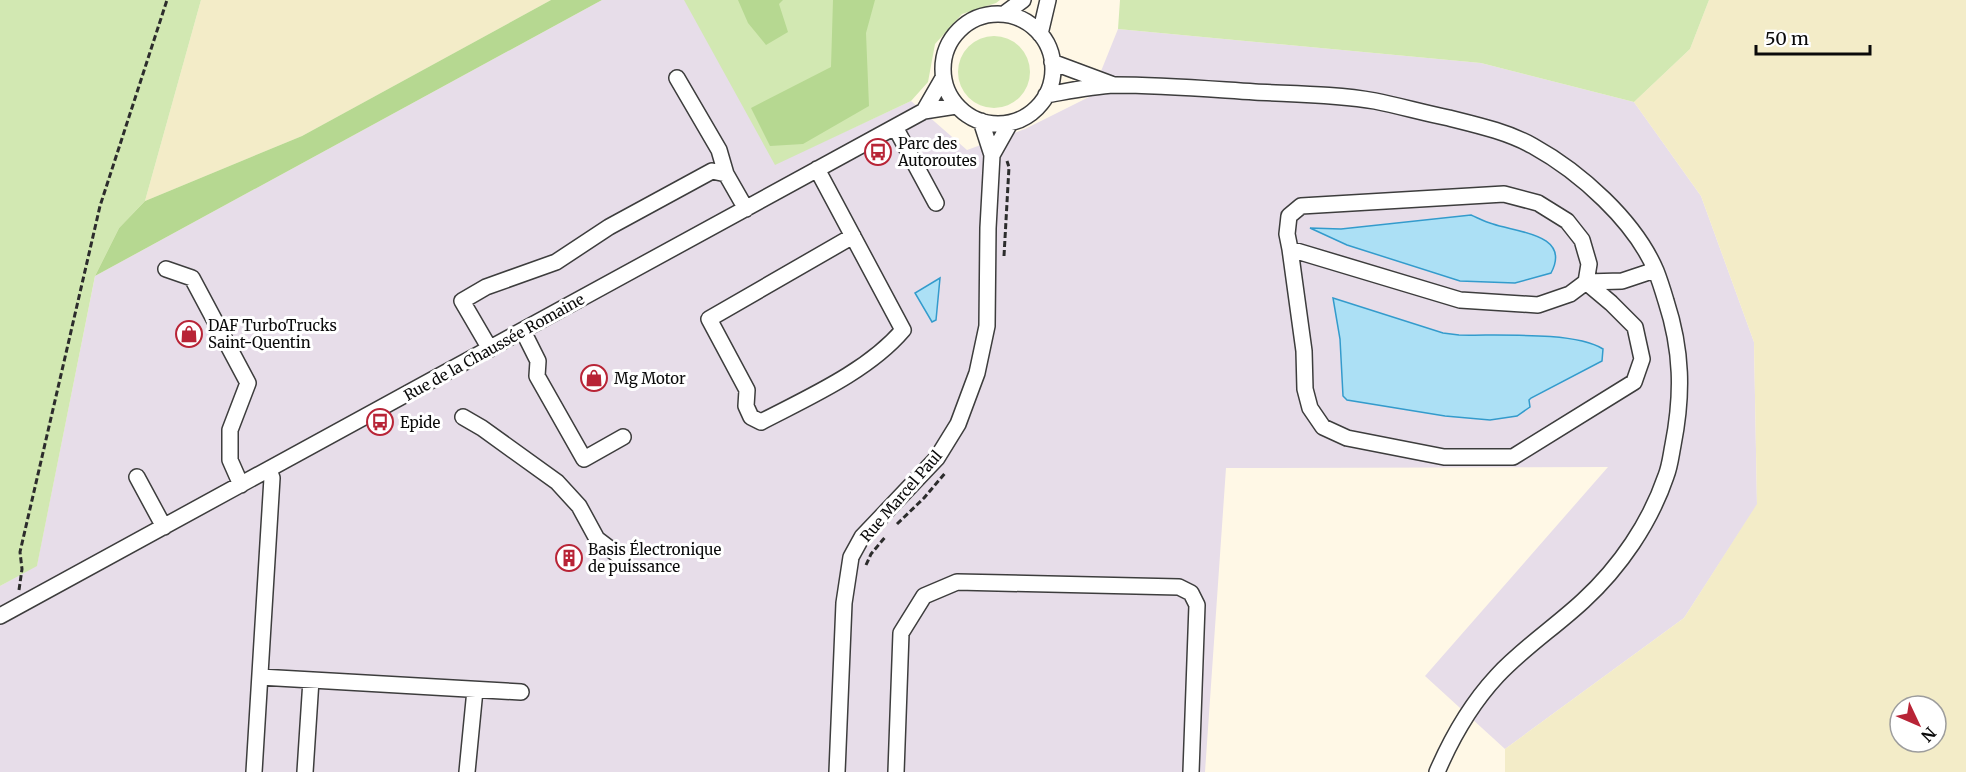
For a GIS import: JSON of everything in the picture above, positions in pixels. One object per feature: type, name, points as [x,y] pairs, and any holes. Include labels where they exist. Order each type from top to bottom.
[{"type":"street","points":[[1004,14],[1023,0]]},
{"type":"street","points":[[1040,34],[1048,0]]},
{"type":"street","points":[[1004,14],[1030,25],[1040,34],[1048,48],[1052,62],[1052,79],[1037,107],[1025,117],[1010,123],[994,124],[981,122],[956,106],[948,94],[943,61],[948,45],[958,31],[971,21],[987,15],[1004,14]]},
{"type":"street","points":[[1052,62],[1113,85]]},
{"type":"street","points":[[677,78],[719,150],[726,174],[746,209]]},
{"type":"street","name":"Rue de la Chaussée Romaine","points":[[924,111],[944,78]]},
{"type":"street","points":[[1046,94],[1113,85],[1301,95],[1372,101],[1497,131],[1531,145],[1558,162],[1591,188],[1636,237],[1655,270],[1671,316],[1681,365],[1679,414],[1667,474],[1646,524],[1611,572],[1583,601],[1534,641],[1497,676],[1473,706],[1450,742],[1437,772]]},
{"type":"street","name":"Rue de la Chaussée Romaine","points":[[0,616],[924,111],[956,106]]},
{"type":"street","name":"Rue Marcel Paul","points":[[837,772],[844,603],[852,557],[862,537],[937,458],[958,424],[977,373],[987,326],[988,228],[992,155],[981,122]]},
{"type":"street","name":"Rue Marcel Paul","points":[[992,155],[1010,123]]},
{"type":"street","points":[[895,127],[936,203]]},
{"type":"street","points":[[817,169],[853,236],[903,330],[888,348],[832,384],[761,422],[751,417],[746,406],[747,390],[709,319],[853,236]]},
{"type":"street","points":[[490,349],[462,301],[486,287],[556,262],[609,227],[712,171],[726,174]]},
{"type":"street","points":[[1504,194],[1538,203],[1567,221],[1582,240],[1589,264],[1586,282],[1635,327],[1642,359],[1634,382],[1514,457],[1444,457],[1347,438],[1323,427],[1310,408],[1305,389],[1304,351],[1287,234],[1289,216],[1301,206],[1504,194]]},
{"type":"street","points":[[1290,249],[1460,300],[1538,305],[1570,294],[1586,282],[1622,281],[1655,270]]},
{"type":"street","points":[[166,269],[192,278],[248,383],[230,430],[230,460],[241,485]]},
{"type":"street","points":[[523,331],[538,361],[537,376],[584,459],[624,437]]},
{"type":"street","points":[[463,417],[557,482],[579,506],[597,539],[622,558]]},
{"type":"street","points":[[254,772],[272,478],[269,470]]},
{"type":"street","points":[[137,477],[164,527]]},
{"type":"street","points":[[896,772],[901,633],[924,596],[957,582],[1179,587],[1191,593],[1197,604],[1191,772]]},
{"type":"street","points":[[260,677],[521,692]]},
{"type":"street","points":[[305,772],[310,680]]},
{"type":"street","points":[[466,772],[475,690]]},
{"type":"path","points":[[18,606],[22,569],[21,552],[100,206],[167,0]]},
{"type":"shaded area","points":[[201,0],[551,0],[302,136],[145,201]]},
{"type":"shaded area","points":[[602,0],[832,0],[775,164],[911,101],[967,150],[1025,129],[1091,96],[1118,29],[1481,63],[1634,102],[1701,196],[1754,342],[1757,505],[1684,618],[1505,749],[1425,676],[1608,467],[1226,468],[1205,772],[0,772],[0,586],[37,565],[95,276]]},
{"type":"shaded area","points":[[1709,0],[1966,0],[1966,772],[1505,772],[1505,749],[1684,618],[1757,504],[1754,342],[1701,196],[1634,102],[1690,49]]},
{"type":"green space","points":[[0,0],[201,0],[145,201],[119,228],[95,276],[37,566],[0,586]]},
{"type":"green space","points":[[551,0],[602,0],[95,276],[119,228],[145,201],[302,136]]},
{"type":"green space","points":[[684,0],[1000,0],[962,14],[935,44],[928,82],[911,101],[775,165]]},
{"type":"green space","points":[[738,0],[783,0],[779,4],[788,32],[766,45],[748,23]]},
{"type":"green space","points":[[833,0],[875,0],[866,33],[869,106],[803,144],[770,146],[751,108],[831,67]]},
{"type":"green space","points":[[1120,0],[1709,0],[1690,49],[1634,102],[1481,63],[1118,29]]},
{"type":"green space","points":[[994,36],[1014,42],[1024,52],[1030,72],[1024,92],[1014,102],[994,108],[974,102],[964,92],[958,72],[964,52],[974,42]]},
{"type":"water","points":[[1471,215],[1548,242],[1554,250],[1555,260],[1551,273],[1515,283],[1460,281],[1347,245],[1310,228],[1341,229]]},
{"type":"water","points":[[940,278],[936,320],[932,322],[915,293]]},
{"type":"water","points":[[1333,298],[1443,333],[1573,339],[1603,349],[1602,361],[1531,398],[1530,407],[1517,416],[1490,420],[1445,416],[1347,400],[1343,396],[1340,339]]},
{"type":"place","name":"Parc des Autoroutes","points":[[878,152]]},
{"type":"place","name":"DAF TurboTrucks Saint-Quentin","points":[[189,334]]},
{"type":"place","name":"Mg Motor","points":[[594,378]]},
{"type":"place","name":"Epide","points":[[380,422]]},
{"type":"place","name":"Basis Électronique de puissance","points":[[569,558]]}]
